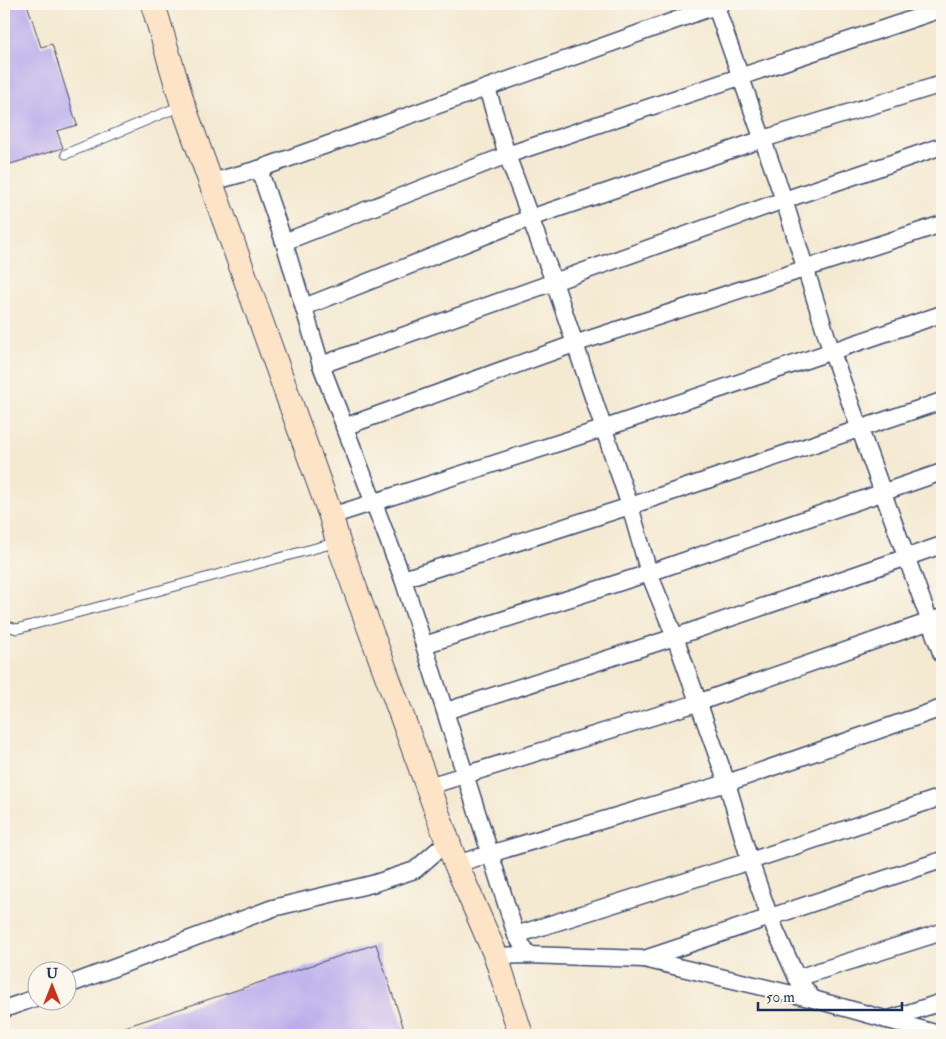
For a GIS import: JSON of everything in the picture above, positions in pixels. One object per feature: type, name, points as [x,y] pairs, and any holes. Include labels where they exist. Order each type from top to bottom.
[{"type":"street","points":[[153,4],[183,105],[331,516],[338,542],[456,864],[496,956],[521,1035]]},
{"type":"street","points":[[212,182],[259,169],[717,4],[740,77],[784,200],[831,350],[882,493],[906,558],[937,619],[942,655]]},
{"type":"street","points":[[284,242],[506,155],[942,9]]},
{"type":"street","points":[[304,307],[530,218],[763,140],[942,84]]},
{"type":"street","points":[[487,88],[506,155],[554,282],[602,429],[630,506],[649,573],[675,637],[697,703],[727,782],[750,862],[770,918],[797,978],[813,999]]},
{"type":"street","points":[[321,365],[784,200],[942,146]]},
{"type":"street","points":[[259,169],[284,242],[321,365],[403,579],[516,935],[528,955]]},
{"type":"street","points":[[344,427],[574,344],[942,224]]},
{"type":"street","points":[[331,516],[602,429],[942,314]]},
{"type":"street","points":[[403,579],[630,506],[860,427],[942,401]]},
{"type":"street","points":[[424,645],[649,573],[942,472]]},
{"type":"street","points":[[446,711],[675,637],[942,545]]},
{"type":"street","points":[[429,786],[697,703],[937,619]]},
{"type":"street","points":[[456,864],[490,852],[727,782],[942,708]]},
{"type":"street","points":[[516,935],[750,862],[942,797]]},
{"type":"street","points":[[78,982],[273,908],[372,884],[415,870],[448,841]]},
{"type":"street","points":[[644,959],[942,860]]},
{"type":"street","points":[[797,978],[942,932]]},
{"type":"street","points":[[496,956],[528,955],[644,959],[813,999],[942,1035]]},
{"type":"street","points":[[4,1009],[28,1001]]},
{"type":"street","points":[[886,1020],[942,1002]]},
{"type":"lane","points":[[66,154],[183,105]]},
{"type":"lane","points":[[4,625],[17,629],[338,542]]},
{"type":"building","points":[[4,4],[27,4],[41,47],[52,44],[77,125],[57,131],[63,148],[4,166]]},
{"type":"building","points":[[376,944],[406,1035],[117,1035],[116,1030]]}]
